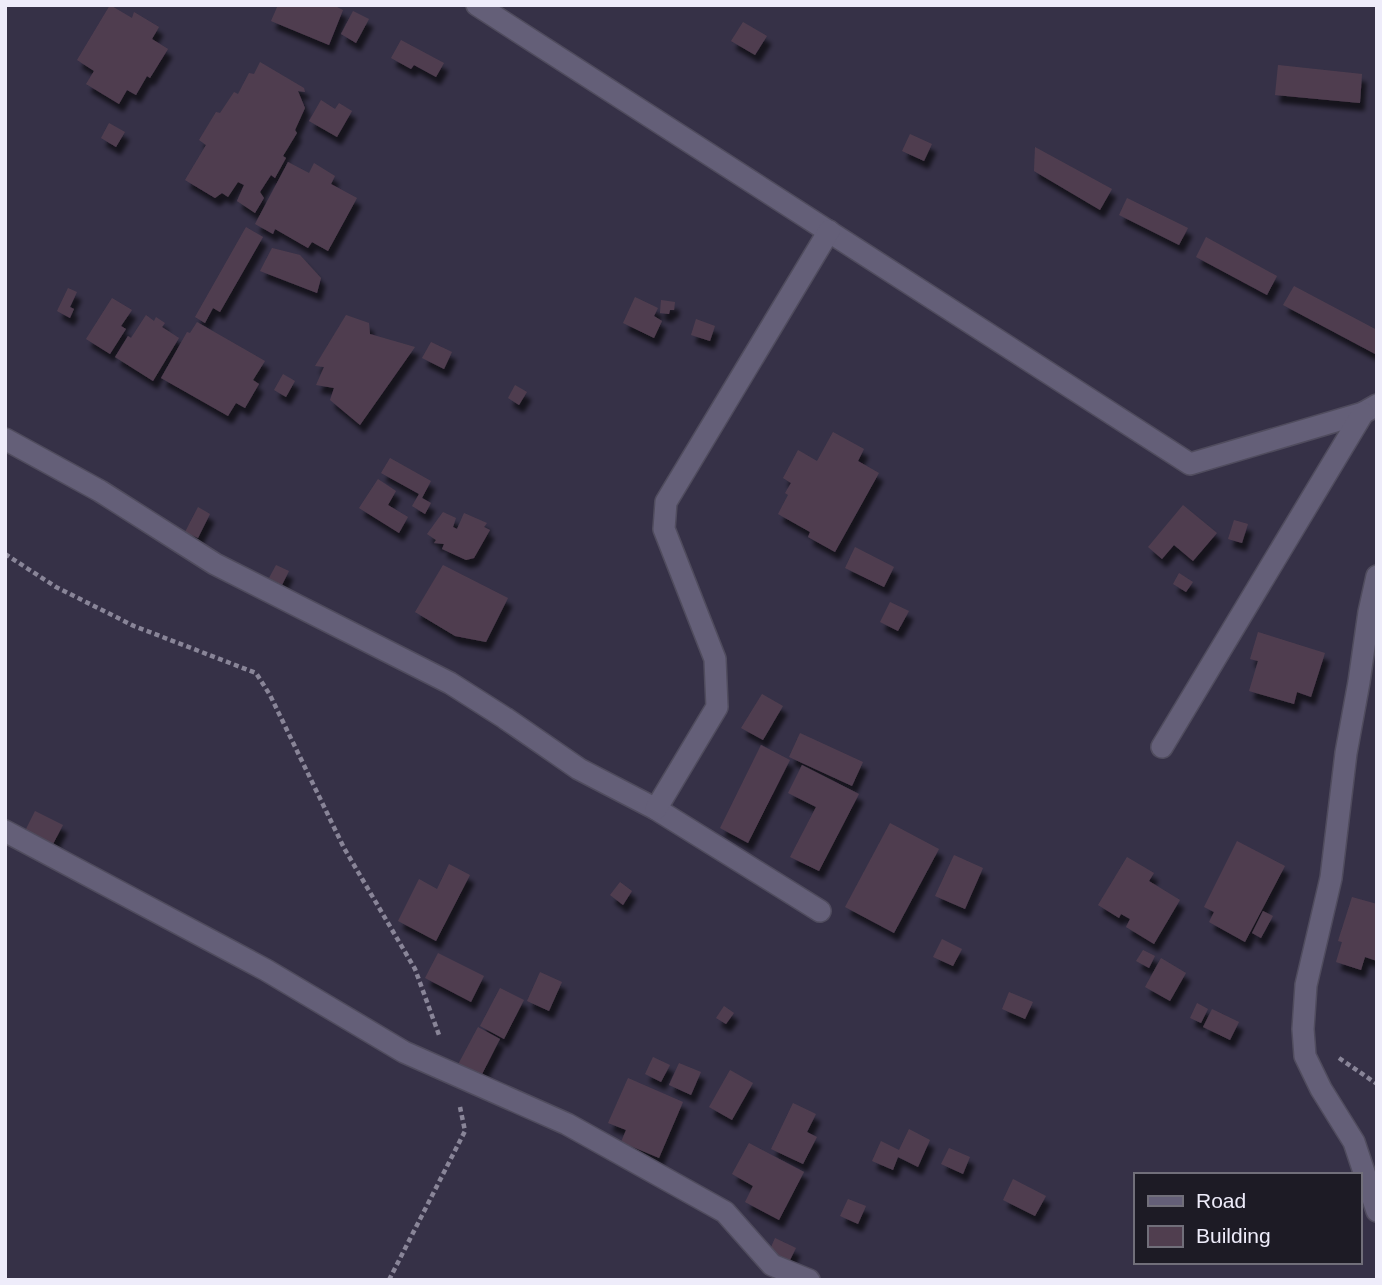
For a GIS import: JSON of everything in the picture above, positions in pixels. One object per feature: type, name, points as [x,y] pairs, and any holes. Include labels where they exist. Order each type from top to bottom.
[{"type":"street","points":[[477,5],[1190,464],[1370,409]]},
{"type":"street","points":[[656,809],[717,707],[715,659],[664,529],[666,502],[829,232]]},
{"type":"street","points":[[1162,747],[1370,409]]},
{"type":"street","points":[[5,439],[100,491],[215,564],[450,683],[579,769],[656,809],[820,911]]},
{"type":"street","points":[[1377,576],[1368,612],[1346,753],[1331,878],[1306,985],[1303,1029],[1305,1056],[1321,1089],[1354,1142],[1377,1212]]},
{"type":"street","points":[[5,831],[266,970],[404,1052],[567,1124],[725,1212],[772,1265],[809,1280]]},
{"type":"path","points":[[5,554],[57,587],[134,626],[256,673],[270,695],[344,848],[415,969],[453,1074],[465,1131],[389,1280]]},
{"type":"building","points":[[110,5],[132,18],[134,12],[159,27],[152,39],[168,49],[136,95],[127,90],[119,104],[86,84],[94,71],[77,60]]},
{"type":"building","points":[[278,5],[333,5],[343,10],[329,45],[271,21]]},
{"type":"building","points":[[353,11],[369,19],[356,43],[341,34]]},
{"type":"building","points":[[743,22],[767,36],[755,55],[731,41]]},
{"type":"building","points":[[401,40],[444,63],[436,77],[414,65],[411,69],[391,58]]},
{"type":"building","points":[[260,62],[304,88],[305,92],[298,91],[305,108],[295,130],[297,133],[283,156],[286,158],[275,178],[271,175],[260,192],[264,198],[255,213],[237,201],[244,185],[238,182],[228,197],[222,193],[215,198],[185,180],[206,145],[199,140],[216,112],[220,113],[234,92],[238,94],[249,73],[254,74]]},
{"type":"building","points":[[1278,65],[1362,74],[1360,103],[1275,95]]},
{"type":"building","points":[[321,100],[335,109],[339,103],[352,111],[337,137],[309,121]]},
{"type":"building","points":[[109,123],[125,132],[116,147],[101,138]]},
{"type":"building","points":[[910,134],[932,144],[924,161],[902,151]]},
{"type":"building","points":[[1035,147],[1112,189],[1100,210],[1034,171]]},
{"type":"building","points":[[288,162],[309,173],[314,163],[335,176],[331,184],[357,198],[328,251],[312,242],[308,248],[275,229],[273,234],[255,224]]},
{"type":"building","points":[[1127,198],[1188,228],[1179,245],[1119,215]]},
{"type":"building","points":[[246,227],[263,237],[220,312],[213,308],[205,323],[195,317]]},
{"type":"building","points":[[1206,237],[1277,276],[1267,295],[1196,257]]},
{"type":"building","points":[[272,248],[300,255],[321,278],[317,293],[260,271]]},
{"type":"building","points":[[1294,286],[1377,330],[1377,355],[1283,305]]},
{"type":"building","points":[[68,288],[77,292],[70,307],[74,309],[70,318],[57,311]]},
{"type":"building","points":[[635,297],[658,308],[654,316],[662,321],[654,338],[623,323]]},
{"type":"building","points":[[112,298],[132,310],[121,326],[126,329],[110,354],[86,339]]},
{"type":"building","points":[[661,300],[675,302],[674,310],[670,310],[669,314],[660,313]]},
{"type":"building","points":[[146,315],[154,321],[156,317],[165,323],[162,327],[179,338],[153,381],[115,357]]},
{"type":"building","points":[[346,315],[369,323],[370,334],[415,347],[360,425],[330,400],[334,388],[316,385],[324,367],[315,366]]},
{"type":"building","points":[[696,319],[715,326],[710,341],[691,335]]},
{"type":"building","points":[[197,322],[265,361],[253,380],[259,384],[245,408],[236,403],[228,416],[161,378],[187,332],[190,333]]},
{"type":"building","points":[[431,342],[452,352],[444,369],[422,358]]},
{"type":"building","points":[[283,374],[295,381],[286,397],[274,390]]},
{"type":"building","points":[[515,385],[527,392],[519,405],[508,398]]},
{"type":"building","points":[[833,432],[864,449],[858,461],[879,473],[835,552],[808,537],[810,532],[778,514],[791,483],[783,478],[798,450],[817,461]]},
{"type":"building","points":[[390,458],[431,481],[422,498],[431,503],[425,514],[412,506],[419,494],[381,473]]},
{"type":"building","points":[[378,479],[396,491],[388,505],[408,517],[399,533],[359,508]]},
{"type":"building","points":[[1183,505],[1217,533],[1193,561],[1174,545],[1162,559],[1148,547]]},
{"type":"building","points":[[198,507],[210,514],[198,538],[185,532]]},
{"type":"building","points":[[443,512],[456,518],[453,527],[457,529],[464,513],[487,523],[484,527],[490,530],[474,558],[466,560],[442,549],[444,544],[434,543],[436,540],[427,534]]},
{"type":"building","points":[[1234,520],[1248,524],[1242,543],[1228,539]]},
{"type":"building","points":[[855,547],[894,567],[884,587],[845,568]]},
{"type":"building","points":[[276,565],[289,571],[282,585],[269,578]]},
{"type":"building","points":[[443,565],[508,598],[486,642],[455,636],[415,612]]},
{"type":"building","points":[[1179,573],[1193,582],[1186,592],[1173,584]]},
{"type":"building","points":[[890,602],[909,611],[898,631],[880,622]]},
{"type":"building","points":[[1258,632],[1325,653],[1311,697],[1297,692],[1294,704],[1249,691],[1258,661],[1250,659]]},
{"type":"building","points":[[762,694],[783,706],[763,740],[741,728]]},
{"type":"building","points":[[800,733],[863,762],[852,786],[789,757]]},
{"type":"building","points":[[761,745],[790,760],[748,843],[720,828]]},
{"type":"building","points":[[802,765],[859,794],[819,871],[790,857],[816,807],[788,793]]},
{"type":"building","points":[[35,811],[63,825],[52,846],[25,831]]},
{"type":"building","points":[[890,823],[939,849],[894,933],[845,907]]},
{"type":"building","points":[[1237,841],[1285,866],[1245,942],[1209,922],[1214,912],[1204,907]]},
{"type":"building","points":[[954,855],[983,868],[965,909],[935,896]]},
{"type":"building","points":[[1127,857],[1154,873],[1149,881],[1180,900],[1154,944],[1126,927],[1130,919],[1121,914],[1119,918],[1098,905]]},
{"type":"building","points":[[449,864],[470,875],[436,941],[398,921],[419,879],[437,889]]},
{"type":"building","points":[[620,882],[632,891],[623,905],[610,895]]},
{"type":"building","points":[[1352,897],[1377,904],[1377,961],[1365,957],[1361,970],[1336,962],[1342,942],[1338,941]]},
{"type":"building","points":[[1263,911],[1273,916],[1261,938],[1252,933]]},
{"type":"building","points":[[942,939],[962,949],[953,966],[933,957]]},
{"type":"building","points":[[1143,950],[1155,956],[1149,968],[1136,961]]},
{"type":"building","points":[[438,953],[484,976],[471,1002],[425,978]]},
{"type":"building","points":[[1161,958],[1186,973],[1170,1001],[1145,987]]},
{"type":"building","points":[[540,972],[562,982],[549,1011],[527,1001]]},
{"type":"building","points":[[500,988],[524,1000],[504,1039],[480,1026]]},
{"type":"building","points":[[1009,992],[1033,1002],[1025,1019],[1002,1009]]},
{"type":"building","points":[[1197,1003],[1208,1009],[1201,1023],[1190,1018]]},
{"type":"building","points":[[724,1006],[734,1013],[726,1024],[716,1018]]},
{"type":"building","points":[[1212,1009],[1239,1022],[1230,1040],[1203,1027]]},
{"type":"building","points":[[478,1027],[500,1039],[477,1084],[454,1072]]},
{"type":"building","points":[[653,1057],[670,1065],[661,1082],[645,1074]]},
{"type":"building","points":[[679,1063],[701,1072],[691,1095],[669,1085]]},
{"type":"building","points":[[730,1070],[753,1083],[732,1120],[709,1107]]},
{"type":"building","points":[[628,1078],[683,1102],[659,1158],[621,1142],[626,1130],[608,1123]]},
{"type":"building","points":[[793,1103],[816,1114],[807,1132],[817,1137],[803,1164],[771,1149]]},
{"type":"building","points":[[909,1129],[930,1140],[918,1167],[898,1157],[893,1170],[872,1161],[881,1141],[899,1150]]},
{"type":"building","points":[[749,1143],[804,1172],[779,1220],[745,1202],[753,1186],[732,1174]]},
{"type":"building","points":[[949,1148],[970,1157],[963,1174],[941,1164]]},
{"type":"building","points":[[1013,1179],[1046,1196],[1035,1216],[1003,1200]]},
{"type":"building","points":[[848,1199],[866,1206],[858,1224],[840,1216]]},
{"type":"building","points":[[775,1238],[796,1248],[788,1264],[768,1254]]}]
